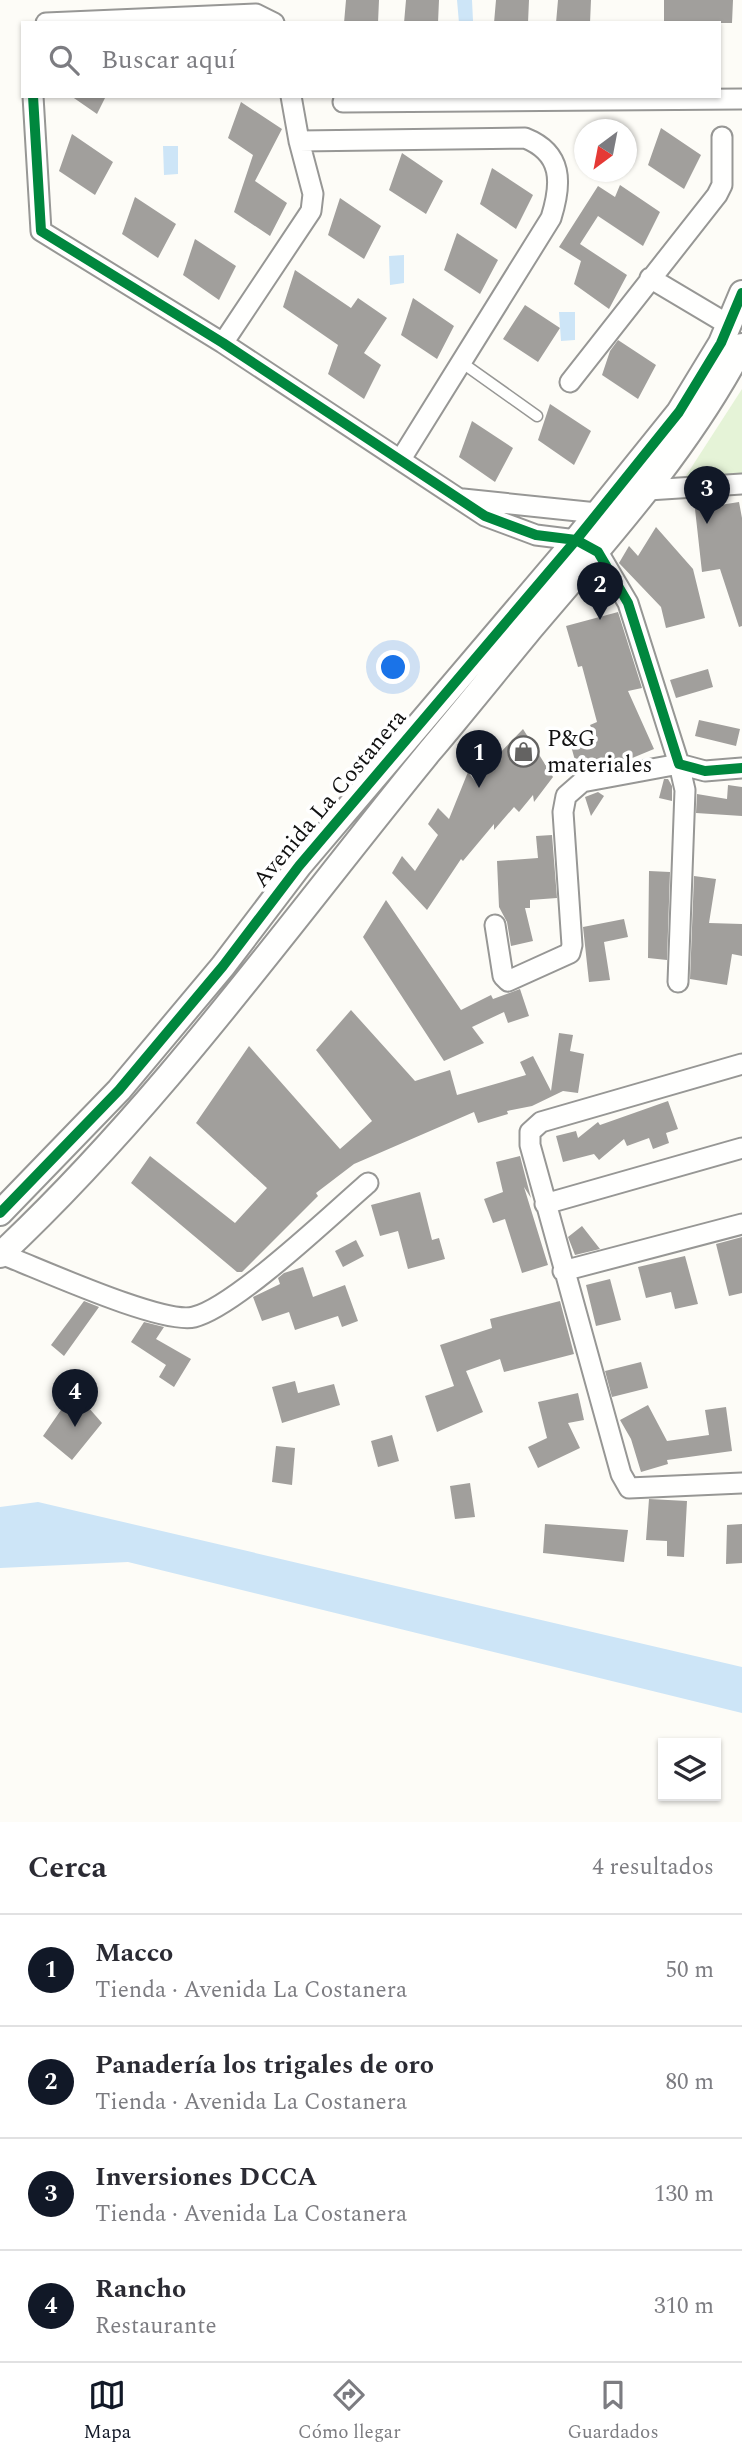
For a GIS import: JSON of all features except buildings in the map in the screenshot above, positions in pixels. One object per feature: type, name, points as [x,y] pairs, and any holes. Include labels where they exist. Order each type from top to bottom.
[{"type":"street","points":[[93,21],[256,14],[270,21]]},
{"type":"street","points":[[33,98],[41,231],[223,343],[401,458],[485,516],[536,535],[576,540],[598,552],[628,603],[685,790],[678,982]]},
{"type":"street","points":[[223,343],[311,211],[313,194],[291,98]]},
{"type":"street","points":[[342,102],[742,99]]},
{"type":"street","points":[[299,141],[525,138],[544,146],[553,162],[557,179],[556,200],[551,218],[401,458]]},
{"type":"street","points":[[570,382],[718,195],[722,185],[722,138]]},
{"type":"street","points":[[650,278],[736,335]]},
{"type":"street","name":"Avenida La Costanera","points":[[1,1255],[100,1156],[249,978],[518,643],[598,552],[648,489],[711,404],[736,335],[742,293]]},
{"type":"street","name":"Avenida La Costanera","points":[[0,1213],[119,1090],[223,966],[299,866],[576,540],[679,412],[736,335]]},
{"type":"street","points":[[648,489],[742,484]]},
{"type":"street","points":[[458,499],[597,513]]},
{"type":"street","points":[[495,925],[503,976],[508,981],[570,953],[572,945],[563,812],[566,796],[582,782],[679,764],[705,771],[742,768]]},
{"type":"street","points":[[742,1064],[541,1122],[530,1132],[530,1145],[545,1204],[621,1475],[629,1488],[742,1483]]},
{"type":"street","points":[[545,1204],[742,1149]]},
{"type":"street","points":[[1,1255],[138,1309],[192,1318],[211,1310],[248,1284],[368,1183]]},
{"type":"street","points":[[563,1271],[742,1224]]},
{"type":"lane","points":[[461,362],[537,416]]},
{"type":"green space","points":[[742,389],[742,477],[682,482]]},
{"type":"water","points":[[457,0],[472,0],[473,21],[459,21]]},
{"type":"water","points":[[163,146],[178,146],[178,174],[164,175]]},
{"type":"water","points":[[404,255],[404,283],[390,285],[389,256]]},
{"type":"water","points":[[559,312],[575,312],[575,340],[561,341]]},
{"type":"water","points":[[38,1502],[742,1667],[742,1713],[128,1562],[0,1568],[0,1507]]},
{"type":"cycle path","points":[[33,98],[41,231],[223,343],[485,516],[536,535],[576,540],[598,552],[628,603],[679,764],[705,771],[742,768]]},
{"type":"cycle path","points":[[0,1213],[119,1090],[223,966],[299,866],[576,540],[679,412],[721,343],[742,293]]},
{"type":"place","name":"Inversiones DCCA","points":[[707,524]]},
{"type":"place","name":"Panadería los trigales de oro","points":[[600,620]]},
{"type":"place","name":"P&G materiales","points":[[524,752]]},
{"type":"place","name":"Macco","points":[[479,788]]},
{"type":"place","name":"Rancho","points":[[75,1427]]}]
